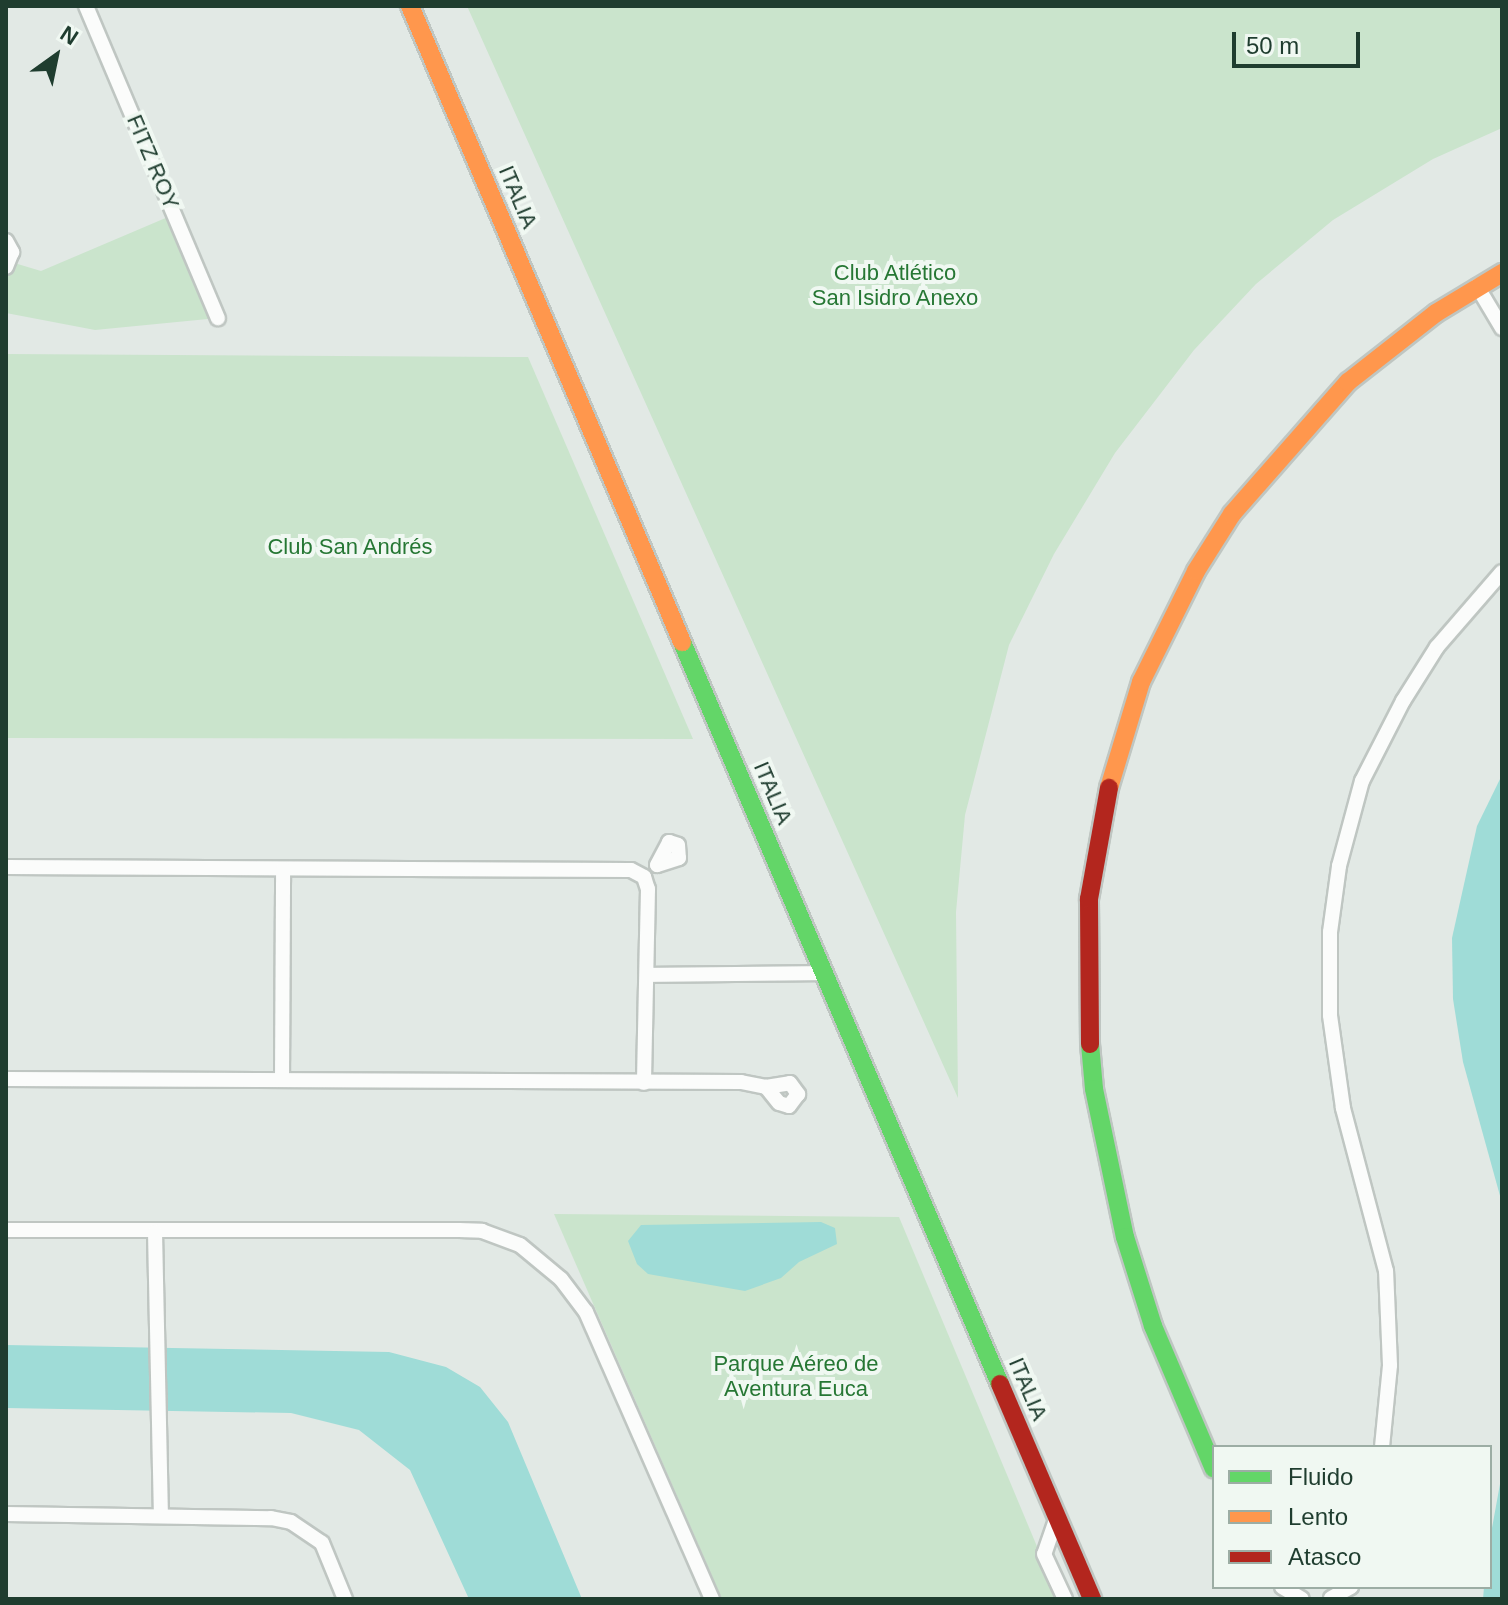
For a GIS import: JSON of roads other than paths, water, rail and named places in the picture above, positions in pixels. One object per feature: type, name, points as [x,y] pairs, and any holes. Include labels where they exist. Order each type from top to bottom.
[{"type":"street","name":"FITZ ROY","points":[[86,6],[218,318]]},
{"type":"street","name":"ITALIA","points":[[410,6],[1092,1599]]},
{"type":"street","points":[[6,267],[12,257],[7,241]]},
{"type":"street","points":[[1212,1464],[1153,1326],[1129,1252],[1094,1089],[1087,1013],[1089,899],[1109,787],[1141,682],[1196,571],[1232,514],[1348,382],[1477,286],[1502,273]]},
{"type":"street","points":[[1477,286],[1502,328]]},
{"type":"street","points":[[1382,1445],[1390,1350],[1386,1271],[1343,1108],[1330,1015],[1330,932],[1339,866],[1362,781],[1403,701],[1437,647],[1502,572]]},
{"type":"street","points":[[644,1083],[647,975],[644,877],[657,865]]},
{"type":"street","points":[[6,867],[631,870],[644,877]]},
{"type":"street","points":[[282,1080],[283,869]]},
{"type":"street","points":[[647,975],[824,973]]},
{"type":"street","points":[[6,1079],[741,1082],[766,1087]]},
{"type":"street","points":[[6,1230],[459,1230],[482,1231],[520,1245],[561,1279],[586,1312],[712,1599]]},
{"type":"street","points":[[155,1232],[156,1421],[161,1516]]},
{"type":"street","points":[[6,1514],[271,1518],[306,1528],[322,1543],[345,1599]]},
{"type":"street","points":[[1057,1517],[1044,1554],[1065,1599]]},
{"type":"street","points":[[1284,1589],[1302,1599]]},
{"type":"water","points":[[1502,775],[1502,1203],[1463,1062],[1453,999],[1452,938],[1477,826]]},
{"type":"water","points":[[821,1222],[835,1228],[837,1244],[799,1262],[781,1278],[745,1291],[648,1274],[637,1264],[628,1241],[641,1225]]},
{"type":"water","points":[[6,1345],[389,1352],[446,1367],[480,1387],[508,1422],[582,1599],[469,1599],[410,1470],[359,1430],[291,1413],[6,1408]]},
{"type":"water","points":[[1502,1473],[1502,1599],[1483,1599],[1484,1589],[1492,1589],[1492,1528]]},
{"type":"park label","name":"Club Atlético San Isidro Anexo","points":[[895,284]]},
{"type":"park label","name":"Club San Andrés","points":[[350,547]]},
{"type":"park label","name":"Parque Aéreo de Aventura Euca","points":[[796,1376]]}]
